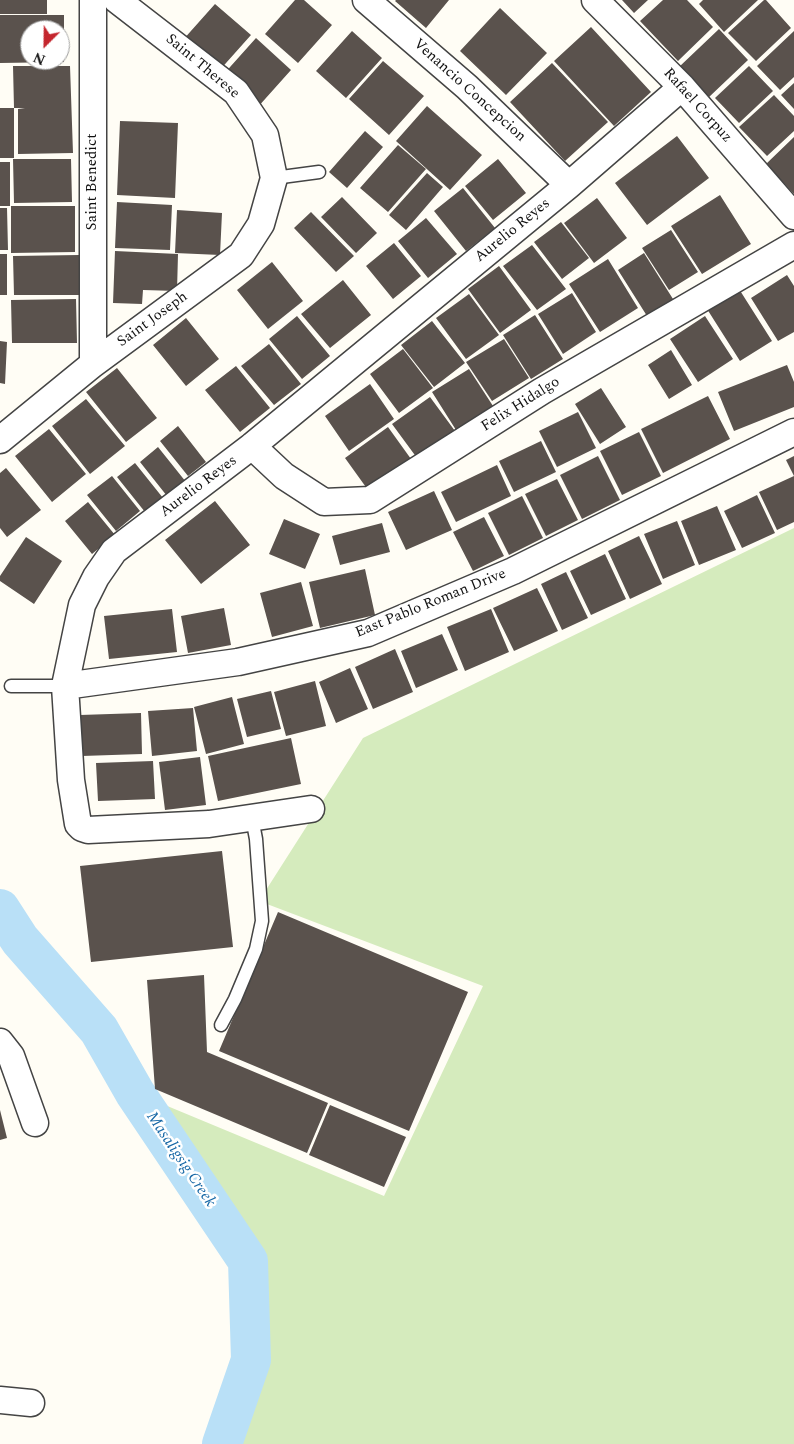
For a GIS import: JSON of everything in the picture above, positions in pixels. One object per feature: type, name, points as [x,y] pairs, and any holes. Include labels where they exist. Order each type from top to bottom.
[{"type":"street","name":"Saint Benedict","points":[[93,364],[94,0]]},
{"type":"street","name":"Saint Therese","points":[[118,0],[236,92],[265,135],[274,178]]},
{"type":"street","name":"Venancio Concepcion","points":[[366,0],[467,87],[569,185]]},
{"type":"street","name":"Rafael Corpuz","points":[[595,0],[682,87],[794,216]]},
{"type":"street","name":"Aurelio Reyes","points":[[311,810],[209,824],[88,830],[82,828],[76,819],[71,780],[65,686],[82,605],[96,576],[114,551],[252,446],[569,185],[682,87]]},
{"type":"street","name":"Saint Joseph","points":[[0,440],[93,364],[241,255],[261,224],[274,178]]},
{"type":"street","name":"Felix Hidalgo","points":[[252,446],[284,476],[324,502],[370,500],[542,391],[794,245]]},
{"type":"street","name":"East Pablo Roman Drive","points":[[65,686],[238,662],[368,633],[513,571],[794,432]]},
{"type":"street","points":[[0,1042],[11,1056],[35,1123]]},
{"type":"street","points":[[0,1400],[32,1403]]},
{"type":"lane","points":[[274,178],[318,172]]},
{"type":"lane","name":"East Pablo Roman Drive","points":[[11,686],[65,686]]},
{"type":"lane","points":[[221,1025],[235,999],[256,949],[262,921],[256,839],[252,818]]},
{"type":"green space","points":[[794,528],[794,1444],[222,1444],[251,1360],[248,1261],[136,1093],[384,1196],[483,986],[259,901],[363,738]]},
{"type":"building","points":[[0,0],[47,0],[47,14],[0,14]]},
{"type":"building","points":[[295,0],[304,0],[332,25],[298,63],[265,34]]},
{"type":"building","points":[[396,0],[449,0],[426,28]]},
{"type":"building","points":[[622,0],[648,0],[634,13]]},
{"type":"building","points":[[663,0],[687,0],[713,27],[678,61],[640,21]]},
{"type":"building","points":[[703,0],[758,0],[724,32],[699,4]]},
{"type":"building","points":[[764,0],[791,28],[756,61],[728,33]]},
{"type":"building","points":[[215,4],[251,35],[218,72],[182,41]]},
{"type":"building","points":[[500,8],[547,53],[506,95],[460,51]]},
{"type":"building","points":[[0,15],[64,15],[64,20],[20,20],[20,63],[0,63]]},
{"type":"building","points":[[591,27],[651,92],[614,126],[554,61]]},
{"type":"building","points":[[719,29],[748,60],[708,98],[679,67]]},
{"type":"building","points":[[352,31],[382,58],[346,98],[316,71]]},
{"type":"building","points":[[794,31],[794,77],[780,90],[757,66]]},
{"type":"building","points":[[256,38],[291,70],[257,108],[222,76]]},
{"type":"building","points":[[383,61],[424,96],[389,135],[349,99]]},
{"type":"building","points":[[552,63],[608,122],[565,161],[510,102]]},
{"type":"building","points":[[13,66],[20,66],[20,70],[70,70],[70,66],[73,153],[18,154],[18,109],[25,108],[14,108]]},
{"type":"building","points":[[749,66],[773,91],[739,123],[715,98]]},
{"type":"building","points":[[794,83],[794,109],[781,95]]},
{"type":"building","points":[[774,95],[794,116],[794,131],[767,156],[739,127]]},
{"type":"building","points":[[427,106],[482,155],[450,190],[396,141]]},
{"type":"building","points":[[0,108],[14,108],[14,158],[0,158]]},
{"type":"building","points":[[120,121],[178,123],[175,198],[117,195]]},
{"type":"building","points":[[365,131],[383,147],[347,188],[329,172]]},
{"type":"building","points":[[677,136],[709,178],[647,225],[615,183]]},
{"type":"building","points":[[794,137],[794,194],[766,164]]},
{"type":"building","points":[[398,145],[426,169],[388,212],[360,188]]},
{"type":"building","points":[[13,159],[71,159],[72,202],[14,203]]},
{"type":"building","points":[[498,159],[526,193],[493,220],[465,186]]},
{"type":"building","points":[[0,162],[10,162],[10,206],[0,206]]},
{"type":"building","points":[[427,173],[443,187],[406,230],[389,215]]},
{"type":"building","points":[[463,188],[495,228],[466,251],[434,211]]},
{"type":"building","points":[[720,195],[751,244],[702,274],[671,226]]},
{"type":"building","points":[[342,197],[377,233],[356,253],[321,217]]},
{"type":"building","points":[[597,198],[627,238],[594,263],[564,223]]},
{"type":"building","points":[[117,202],[172,205],[170,250],[115,248]]},
{"type":"building","points":[[11,206],[75,206],[75,252],[11,253]]},
{"type":"building","points":[[0,208],[7,208],[8,250],[0,250]]},
{"type":"building","points":[[177,210],[222,213],[220,255],[175,253]]},
{"type":"building","points":[[311,212],[354,256],[336,272],[294,228]]},
{"type":"building","points":[[426,218],[457,254],[428,278],[398,241]]},
{"type":"building","points":[[561,222],[589,258],[562,279],[534,242]]},
{"type":"building","points":[[671,230],[698,272],[669,290],[642,248]]},
{"type":"building","points":[[394,243],[421,276],[393,299],[366,266]]},
{"type":"building","points":[[532,245],[566,289],[537,310],[503,266]]},
{"type":"building","points":[[115,251],[178,254],[177,291],[143,290],[142,304],[113,303]]},
{"type":"building","points":[[644,253],[673,299],[647,316],[618,270]]},
{"type":"building","points":[[0,254],[7,254],[7,295],[0,295]]},
{"type":"building","points":[[79,255],[79,295],[14,295],[13,256]]},
{"type":"building","points":[[608,259],[638,308],[600,332],[569,284]]},
{"type":"building","points":[[272,262],[303,301],[268,329],[237,290]]},
{"type":"building","points":[[499,266],[531,310],[500,333],[468,289]]},
{"type":"building","points":[[787,275],[794,286],[794,332],[778,341],[751,298]]},
{"type":"building","points":[[343,280],[371,315],[330,348],[301,314]]},
{"type":"building","points":[[739,289],[772,341],[740,361],[707,309]]},
{"type":"building","points":[[572,293],[596,332],[563,354],[538,314]]},
{"type":"building","points":[[469,294],[499,335],[466,359],[436,318]]},
{"type":"building","points":[[76,299],[77,343],[12,343],[11,300]]},
{"type":"building","points":[[535,315],[563,359],[531,379],[503,335]]},
{"type":"building","points":[[297,316],[330,356],[302,379],[269,339]]},
{"type":"building","points":[[705,316],[733,359],[698,382],[670,339]]},
{"type":"building","points":[[186,318],[219,359],[186,386],[153,345]]},
{"type":"building","points":[[432,321],[465,363],[434,387],[401,345]]},
{"type":"building","points":[[504,339],[529,378],[492,401],[466,362]]},
{"type":"building","points":[[0,341],[7,342],[5,384],[0,383]]},
{"type":"building","points":[[269,344],[301,384],[274,405],[241,366]]},
{"type":"building","points":[[403,349],[433,388],[399,413],[370,374]]},
{"type":"building","points":[[671,350],[692,385],[669,399],[648,365]]},
{"type":"building","points":[[787,365],[794,382],[794,407],[734,431],[718,392]]},
{"type":"building","points":[[236,366],[270,408],[240,432],[205,390]]},
{"type":"building","points":[[117,368],[157,418],[126,442],[86,392]]},
{"type":"building","points":[[469,369],[493,406],[456,430],[432,392]]},
{"type":"building","points":[[370,384],[394,419],[349,451],[325,416]]},
{"type":"building","points":[[601,388],[626,427],[600,444],[575,404]]},
{"type":"building","points":[[708,396],[730,439],[663,473],[641,429]]},
{"type":"building","points":[[430,397],[455,431],[417,458],[392,424]]},
{"type":"building","points":[[86,399],[125,446],[90,474],[52,426]]},
{"type":"building","points":[[578,412],[596,448],[557,467],[539,431]]},
{"type":"building","points":[[178,426],[206,462],[188,476],[160,441]]},
{"type":"building","points":[[388,427],[411,459],[368,490],[345,458]]},
{"type":"building","points":[[49,429],[86,474],[52,502],[15,456]]},
{"type":"building","points":[[639,432],[661,476],[622,495],[600,451]]},
{"type":"building","points":[[541,441],[556,472],[514,492],[499,461]]},
{"type":"building","points":[[158,447],[186,482],[167,496],[140,462]]},
{"type":"building","points":[[598,456],[620,500],[582,519],[560,475]]},
{"type":"building","points":[[794,456],[794,476],[786,460]]},
{"type":"building","points":[[135,463],[163,498],[145,512],[117,477]]},
{"type":"building","points":[[497,465],[511,496],[456,522],[441,492]]},
{"type":"building","points":[[6,468],[41,510],[7,537],[0,528],[0,473]]},
{"type":"building","points":[[112,476],[140,511],[116,531],[87,495]]},
{"type":"building","points":[[794,476],[794,522],[777,530],[759,492]]},
{"type":"building","points":[[557,479],[578,520],[546,536],[525,494]]},
{"type":"building","points":[[434,491],[452,530],[406,550],[388,512]]},
{"type":"building","points":[[757,495],[775,533],[742,548],[724,511]]},
{"type":"building","points":[[522,496],[543,538],[509,555],[488,513]]},
{"type":"building","points":[[215,501],[250,545],[201,584],[165,540]]},
{"type":"building","points":[[88,502],[115,535],[92,554],[65,521]]},
{"type":"building","points":[[717,506],[736,550],[699,565],[681,521]]},
{"type":"building","points":[[484,517],[504,556],[473,571],[453,532]]},
{"type":"building","points":[[284,519],[320,534],[305,569],[269,554]]},
{"type":"building","points":[[677,521],[695,565],[663,579],[644,534]]},
{"type":"building","points":[[382,523],[390,552],[340,565],[332,536]]},
{"type":"building","points":[[639,536],[662,584],[630,599],[608,551]]},
{"type":"building","points":[[26,537],[62,561],[34,604],[0,581],[0,576]]},
{"type":"building","points":[[605,554],[626,599],[591,615],[570,571]]},
{"type":"building","points":[[365,569],[375,615],[320,628],[309,582]]},
{"type":"building","points":[[566,572],[588,618],[562,630],[541,584]]},
{"type":"building","points":[[301,582],[313,626],[272,637],[260,593]]},
{"type":"building","points":[[537,588],[558,631],[514,651],[493,608]]},
{"type":"building","points":[[224,608],[231,645],[188,653],[181,616]]},
{"type":"building","points":[[172,609],[177,652],[109,659],[104,616]]},
{"type":"building","points":[[491,609],[509,652],[465,671],[447,627]]},
{"type":"building","points":[[442,634],[458,670],[416,688],[401,651]]},
{"type":"building","points":[[395,649],[413,692],[373,709],[355,667]]},
{"type":"building","points":[[350,668],[368,709],[336,723],[319,682]]},
{"type":"building","points":[[315,681],[326,726],[286,736],[274,692]]},
{"type":"building","points":[[271,691],[281,729],[247,737],[237,699]]},
{"type":"building","points":[[232,697],[244,744],[206,754],[194,707]]},
{"type":"building","points":[[193,708],[197,751],[152,756],[148,711]]},
{"type":"building","points":[[141,713],[142,754],[82,756],[80,715]]},
{"type":"building","points":[[291,738],[301,784],[218,801],[208,756]]},
{"type":"building","points":[[200,757],[206,805],[165,810],[159,762]]},
{"type":"building","points":[[153,761],[155,799],[98,801],[96,763]]},
{"type":"building","points":[[222,851],[233,947],[91,962],[80,866]]},
{"type":"building","points":[[278,912],[468,992],[409,1131],[219,1051]]},
{"type":"building","points":[[204,975],[207,1052],[328,1103],[307,1153],[155,1089],[147,980]]},
{"type":"building","points":[[330,1105],[406,1137],[384,1187],[309,1155]]},
{"type":"building","points":[[0,1110],[7,1138],[0,1140]]},
{"type":"waterway","name":"Masaligsig Creek","points":[[0,909],[20,940],[99,1030],[135,1093],[248,1261],[251,1360],[222,1444]]}]
